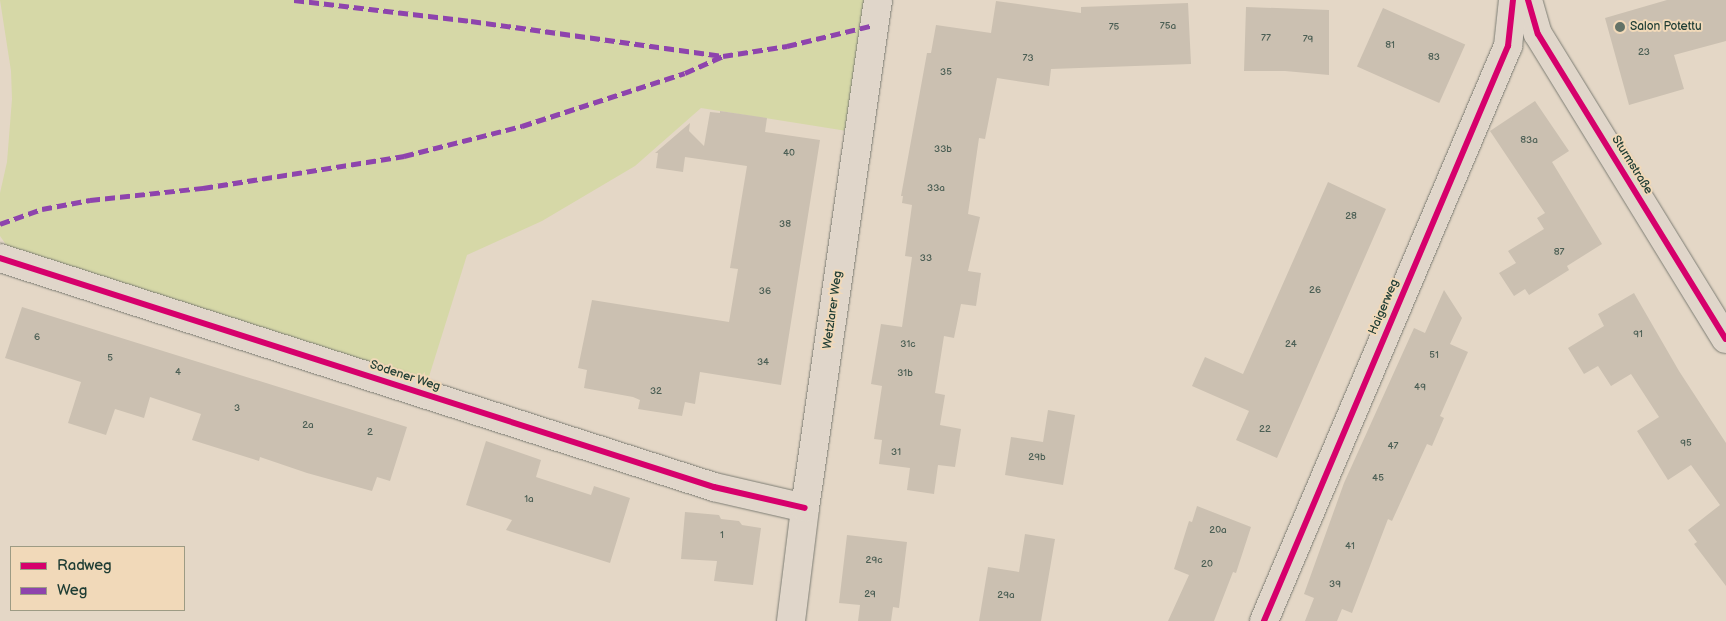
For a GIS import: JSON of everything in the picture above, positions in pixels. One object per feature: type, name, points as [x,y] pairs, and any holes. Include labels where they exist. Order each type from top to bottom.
[{"type":"street","name":"Wetzlarer Weg","points":[[790,621],[878,0]]},
{"type":"street","name":"Haigerweg","points":[[1264,621],[1508,46],[1513,0]]},
{"type":"street","name":"Sturmstraße","points":[[1528,0],[1538,34],[1726,338]]},
{"type":"street","name":"Sodener Weg","points":[[0,258],[714,487],[805,508]]},
{"type":"green space","points":[[0,0],[869,0],[847,131],[701,108],[635,166],[542,221],[467,255],[427,383],[7,246],[0,236],[0,193],[7,162],[12,99],[11,71]]},
{"type":"building","points":[[1667,0],[1726,0],[1726,41],[1674,55],[1684,89],[1629,105],[1605,18]]},
{"type":"building","points":[[996,1],[1081,13],[1081,7],[1188,3],[1191,64],[1051,69],[1049,86],[997,78],[985,139],[979,138],[968,214],[980,217],[968,271],[981,273],[976,306],[961,304],[954,338],[944,336],[935,393],[945,395],[940,425],[961,429],[955,467],[938,465],[934,494],[907,490],[910,468],[879,464],[882,440],[874,439],[882,386],[871,384],[881,324],[902,327],[912,257],[905,256],[912,205],[902,203],[903,196],[901,196],[927,53],[931,53],[936,25],[991,33]]},
{"type":"building","points":[[1246,7],[1329,10],[1329,75],[1285,71],[1244,71]]},
{"type":"building","points":[[1383,8],[1465,45],[1439,103],[1357,66]]},
{"type":"building","points":[[1535,101],[1569,151],[1552,162],[1602,244],[1567,266],[1569,270],[1529,295],[1525,289],[1514,296],[1499,273],[1516,263],[1508,251],[1544,229],[1537,218],[1545,213],[1490,131]]},
{"type":"building","points":[[720,111],[767,118],[765,132],[820,140],[781,385],[700,372],[695,404],[685,402],[682,416],[638,409],[640,400],[633,397],[584,388],[587,370],[578,368],[592,300],[729,322],[738,269],[730,268],[747,166],[685,157],[683,172],[656,168],[658,153],[655,153],[690,123],[689,131],[704,146],[710,112],[720,113]]},
{"type":"building","points":[[1328,182],[1386,209],[1277,458],[1236,440],[1249,411],[1192,386],[1205,357],[1243,374]]},
{"type":"building","points":[[1444,290],[1462,318],[1450,344],[1468,352],[1440,416],[1444,418],[1432,446],[1427,444],[1392,521],[1388,519],[1352,613],[1342,609],[1337,621],[1305,621],[1314,598],[1304,594],[1344,483],[1414,328],[1425,333]]},
{"type":"building","points":[[1634,293],[1679,371],[1726,443],[1726,586],[1694,544],[1697,542],[1688,530],[1720,505],[1691,465],[1668,480],[1637,431],[1659,417],[1631,374],[1611,386],[1598,366],[1584,374],[1568,348],[1604,326],[1598,314]]},
{"type":"building","points":[[22,307],[407,427],[390,481],[377,477],[372,491],[307,473],[260,457],[259,461],[192,440],[201,414],[150,397],[144,418],[115,409],[106,435],[68,423],[81,382],[5,358]]},
{"type":"building","points":[[1048,410],[1075,415],[1063,485],[1005,475],[1011,437],[1043,442]]},
{"type":"building","points":[[486,441],[541,460],[536,477],[591,495],[594,486],[630,498],[610,563],[506,530],[512,520],[466,505]]},
{"type":"building","points":[[1197,506],[1251,527],[1236,573],[1233,572],[1214,621],[1168,621],[1189,575],[1174,569],[1189,521],[1192,522]]},
{"type":"building","points":[[685,512],[719,515],[721,519],[739,521],[742,525],[761,528],[753,585],[714,581],[717,561],[681,559]]},
{"type":"building","points":[[1025,534],[1055,539],[1041,621],[979,621],[988,567],[1019,572]]},
{"type":"building","points":[[847,535],[907,542],[899,608],[893,607],[891,621],[858,621],[860,605],[839,603]]},
{"type":"marked path","points":[[294,0],[471,21],[723,56]]},
{"type":"marked path","points":[[0,224],[42,209],[90,200],[203,188],[404,156],[522,126],[685,73],[723,56],[787,46],[874,25]]},
{"type":"cycle path","points":[[1264,621],[1508,46],[1513,0]]},
{"type":"cycle path","points":[[1528,0],[1538,34],[1726,339]]},
{"type":"cycle path","points":[[0,258],[714,487],[805,508]]},
{"type":"place","name":"Salon Potettu","points":[[1620,27]]}]
